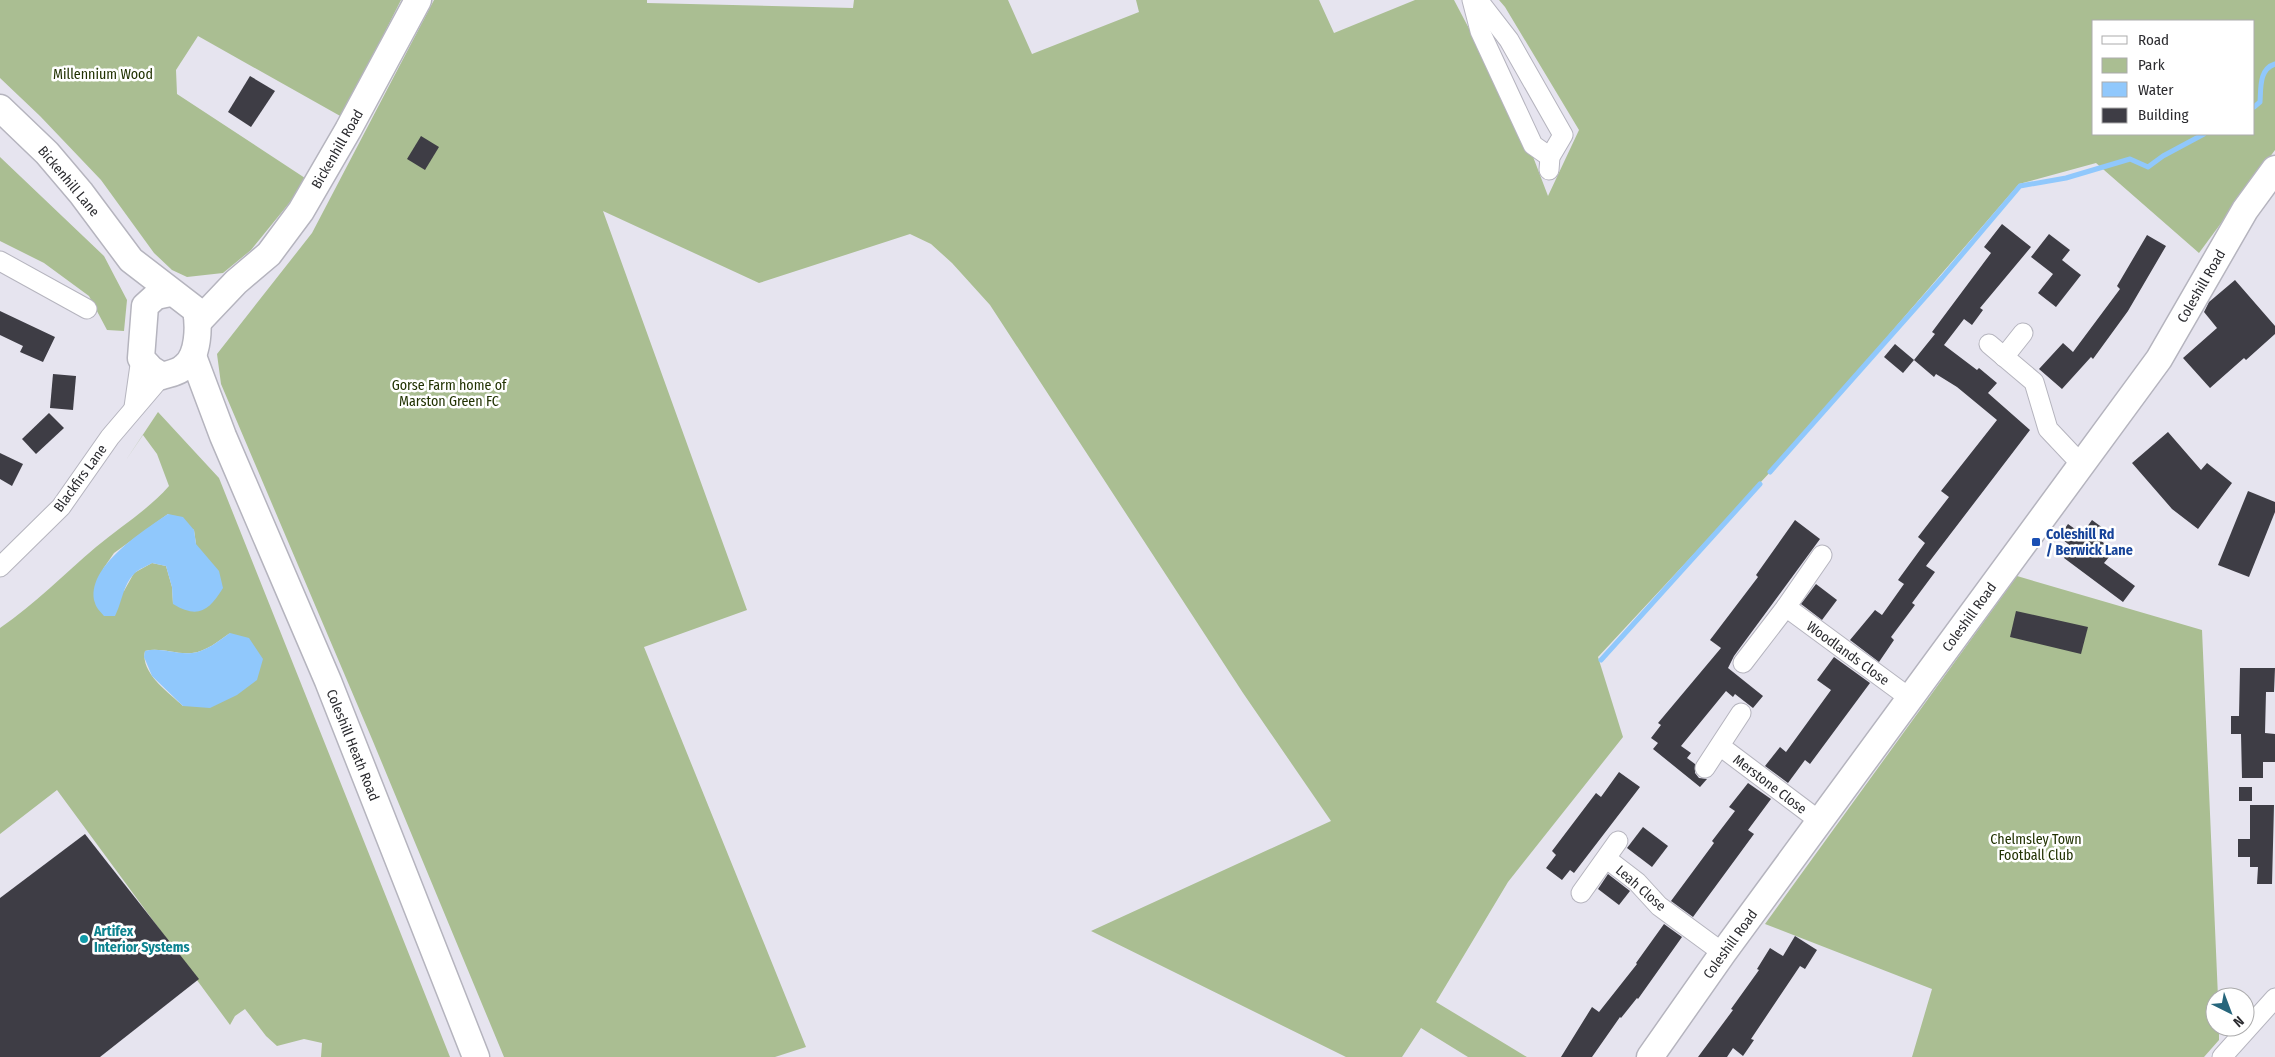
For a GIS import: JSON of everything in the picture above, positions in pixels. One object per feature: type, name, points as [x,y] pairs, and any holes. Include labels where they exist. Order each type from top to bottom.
[{"type":"street","name":"Bickenhill Road","points":[[145,306],[156,296],[184,305],[236,282],[269,254],[301,211],[348,130],[418,0]]},
{"type":"street","points":[[1472,0],[1480,31],[1534,145],[1550,164],[1563,135],[1509,40],[1478,0]]},
{"type":"street","name":"Bickenhill Lane","points":[[0,108],[47,153],[131,260],[184,305]]},
{"type":"street","name":"Coleshill Road","points":[[1650,1057],[1723,953],[2159,359],[2245,210],[2275,169]]},
{"type":"street","name":"Bickenhill Lane","points":[[131,260],[145,306]]},
{"type":"street","points":[[0,261],[39,276],[87,308]]},
{"type":"street","points":[[145,306],[141,358],[151,370],[176,368],[184,305]]},
{"type":"street","points":[[2004,357],[2023,333]]},
{"type":"street","points":[[1990,344],[2034,382],[2048,429],[2081,464]]},
{"type":"street","name":"Blackfirs Lane","points":[[134,407],[141,358]]},
{"type":"street","name":"Blackfirs Lane","points":[[0,566],[61,507],[134,407],[176,368]]},
{"type":"street","name":"Coleshill Heath Road","points":[[176,368],[223,436],[328,682],[476,1057]]},
{"type":"street","points":[[1743,663],[1786,607],[1822,555]]},
{"type":"street","name":"Woodlands Close","points":[[1786,607],[1911,698]]},
{"type":"street","name":"Merstone Close","points":[[1705,768],[1741,713]]},
{"type":"street","name":"Merstone Close","points":[[1720,746],[1821,822]]},
{"type":"street","name":"Leah Close","points":[[1581,892],[1607,859],[1618,841]]},
{"type":"street","name":"Leah Close","points":[[1607,859],[1637,882],[1659,906],[1723,953]]},
{"type":"street","points":[[2222,1057],[2275,998]]},
{"type":"green space","name":"Millennium Wood","points":[[0,0],[401,0],[342,117],[198,36],[176,70],[177,94],[308,180],[251,250],[223,273],[187,277],[172,270],[154,253],[101,180],[40,116],[0,78]]},
{"type":"green space","name":"Gorse Farm home of Marston Green FC","points":[[434,0],[647,0],[647,3],[853,8],[854,0],[1008,0],[1032,54],[1139,12],[1136,0],[1319,0],[1334,33],[1415,0],[1454,0],[1524,133],[1548,196],[1579,130],[1499,0],[2275,0],[2275,150],[2199,253],[2096,163],[2019,184],[1773,469],[1598,657],[1623,737],[1508,882],[1436,1002],[1527,1057],[1468,1057],[1421,1028],[1402,1057],[1346,1057],[1091,931],[1331,821],[1243,693],[990,305],[952,263],[931,244],[910,234],[759,283],[603,211],[747,610],[644,647],[806,1047],[775,1057],[504,1057],[372,739],[221,384],[217,354],[312,233]]},
{"type":"green space","points":[[0,157],[104,256],[127,300],[124,331],[107,330],[89,296],[44,263],[0,241]]},
{"type":"green space","points":[[158,412],[219,478],[450,1057],[321,1057],[322,1043],[304,1039],[277,1046],[266,1036],[245,1009],[235,1016],[230,1025],[57,790],[0,834],[0,628],[37,599],[96,547],[143,511],[169,486],[157,454],[143,435],[126,460]],"holes":[[[168,514],[194,530],[196,544],[173,604],[172,587],[166,566],[152,563],[134,573],[124,591],[103,569],[114,553]],[[230,633],[183,706],[157,682],[147,667],[145,651],[157,650],[186,653],[202,651]]]},
{"type":"green space","name":"Chelmsley Town Football Club","points":[[2017,576],[2202,630],[2218,987],[2205,987],[2205,1037],[2219,1037],[2219,1040],[2204,1057],[1912,1057],[1932,989],[1765,924]]},
{"type":"water","points":[[168,514],[183,517],[194,530],[196,544],[219,571],[223,588],[218,596],[208,607],[202,610],[196,612],[182,609],[173,604],[172,587],[166,566],[152,563],[131,577],[115,616],[104,616],[95,603],[94,590],[98,577],[118,551]]},
{"type":"water","points":[[230,633],[249,638],[263,659],[257,680],[237,695],[210,708],[183,706],[152,676],[144,657],[145,651],[151,650],[180,653],[202,651]]},
{"type":"building","points":[[250,76],[275,91],[251,127],[228,112]]},
{"type":"building","points":[[421,136],[439,147],[425,170],[407,159]]},
{"type":"building","points":[[2002,224],[2031,247],[1980,308],[1983,310],[1972,325],[1964,319],[1944,345],[1977,370],[1979,368],[1997,383],[1988,393],[2030,430],[1926,566],[1935,572],[1912,603],[1915,605],[1891,637],[1894,640],[1879,662],[1850,640],[1875,610],[1882,615],[1904,584],[1898,580],[1925,543],[1918,537],[1949,497],[1941,491],[1997,420],[1957,387],[1936,374],[1934,377],[1914,360],[1935,334],[1932,332],[1991,253],[1984,247]]},
{"type":"building","points":[[2049,234],[2070,250],[2062,260],[2081,275],[2056,307],[2038,293],[2053,274],[2031,257]]},
{"type":"building","points":[[2147,235],[2166,246],[2128,311],[2093,359],[2091,357],[2062,389],[2039,369],[2063,343],[2073,352],[2120,289],[2117,286]]},
{"type":"building","points":[[2235,280],[2275,326],[2275,334],[2210,388],[2183,358],[2217,328],[2204,312],[2209,302]]},
{"type":"building","points":[[0,311],[55,337],[43,362],[20,352],[23,346],[0,335]]},
{"type":"building","points":[[1895,344],[1914,360],[1903,373],[1884,357]]},
{"type":"building","points":[[53,374],[76,376],[73,410],[50,408]]},
{"type":"building","points":[[49,413],[64,428],[36,454],[22,439]]},
{"type":"building","points":[[2168,432],[2201,470],[2207,463],[2232,483],[2198,529],[2172,509],[2132,463]]},
{"type":"building","points":[[0,453],[23,464],[12,486],[0,479]]},
{"type":"building","points":[[2248,491],[2275,502],[2275,512],[2249,577],[2218,565]]},
{"type":"building","points":[[1795,520],[1820,539],[1734,656],[1728,668],[1763,696],[1753,708],[1735,694],[1733,697],[1726,691],[1681,746],[1691,753],[1687,758],[1695,764],[1695,773],[1699,778],[1707,779],[1700,787],[1653,749],[1658,743],[1651,738],[1661,725],[1658,723],[1721,648],[1710,640],[1758,577],[1756,575]]},
{"type":"building","points":[[2092,520],[2107,531],[2100,540],[2114,551],[2104,563],[2135,586],[2123,602],[2064,558],[2072,547],[2059,537],[2068,524],[2082,534]]},
{"type":"building","points":[[1816,584],[1837,600],[1822,620],[1801,604]]},
{"type":"building","points":[[2016,611],[2088,627],[2081,654],[2010,637]]},
{"type":"building","points":[[1834,657],[1870,683],[1810,764],[1805,760],[1788,783],[1765,766],[1780,747],[1786,752],[1831,690],[1817,680]]},
{"type":"building","points":[[2240,668],[2275,668],[2274,692],[2266,692],[2265,733],[2275,734],[2275,762],[2263,762],[2263,778],[2242,778],[2241,734],[2231,734],[2231,716],[2239,716]]},
{"type":"building","points":[[1619,772],[1640,787],[1574,873],[1570,870],[1562,880],[1546,868],[1556,855],[1552,851],[1596,793],[1601,797]]},
{"type":"building","points":[[1748,783],[1771,799],[1748,830],[1754,834],[1693,917],[1671,901],[1735,811],[1729,807]]},
{"type":"building","points":[[2239,787],[2252,787],[2252,801],[2239,801]]},
{"type":"building","points":[[2250,805],[2274,805],[2272,884],[2257,884],[2258,867],[2250,867],[2250,857],[2238,857],[2238,839],[2250,839]]},
{"type":"building","points":[[1643,827],[1668,846],[1652,867],[1627,848]]},
{"type":"building","name":"Artifex Interior Systems","points":[[85,834],[199,979],[100,1057],[0,1057],[0,898]]},
{"type":"building","points":[[1608,874],[1630,891],[1619,905],[1598,889]]},
{"type":"building","points":[[1664,924],[1682,937],[1638,999],[1620,1017],[1592,1057],[1561,1057],[1592,1007],[1599,1012],[1637,964]]},
{"type":"building","points":[[1795,936],[1817,950],[1805,969],[1800,966],[1751,1039],[1754,1040],[1743,1056],[1733,1048],[1727,1057],[1698,1057],[1733,1010],[1731,1009],[1759,970],[1757,969],[1770,948],[1783,956]]},
{"type":"waterway","points":[[2255,106],[2260,102],[2263,75],[2270,66],[2275,64]]},
{"type":"waterway","points":[[1770,472],[1942,278],[2020,186],[2066,178],[2130,159],[2148,167],[2163,156],[2202,135]]},
{"type":"waterway","points":[[1601,660],[1760,484]]},
{"type":"place","name":"Coleshill Rd / Berwick Lane","points":[[2036,542]]},
{"type":"place","name":"Artifex Interior Systems","points":[[84,939]]}]
